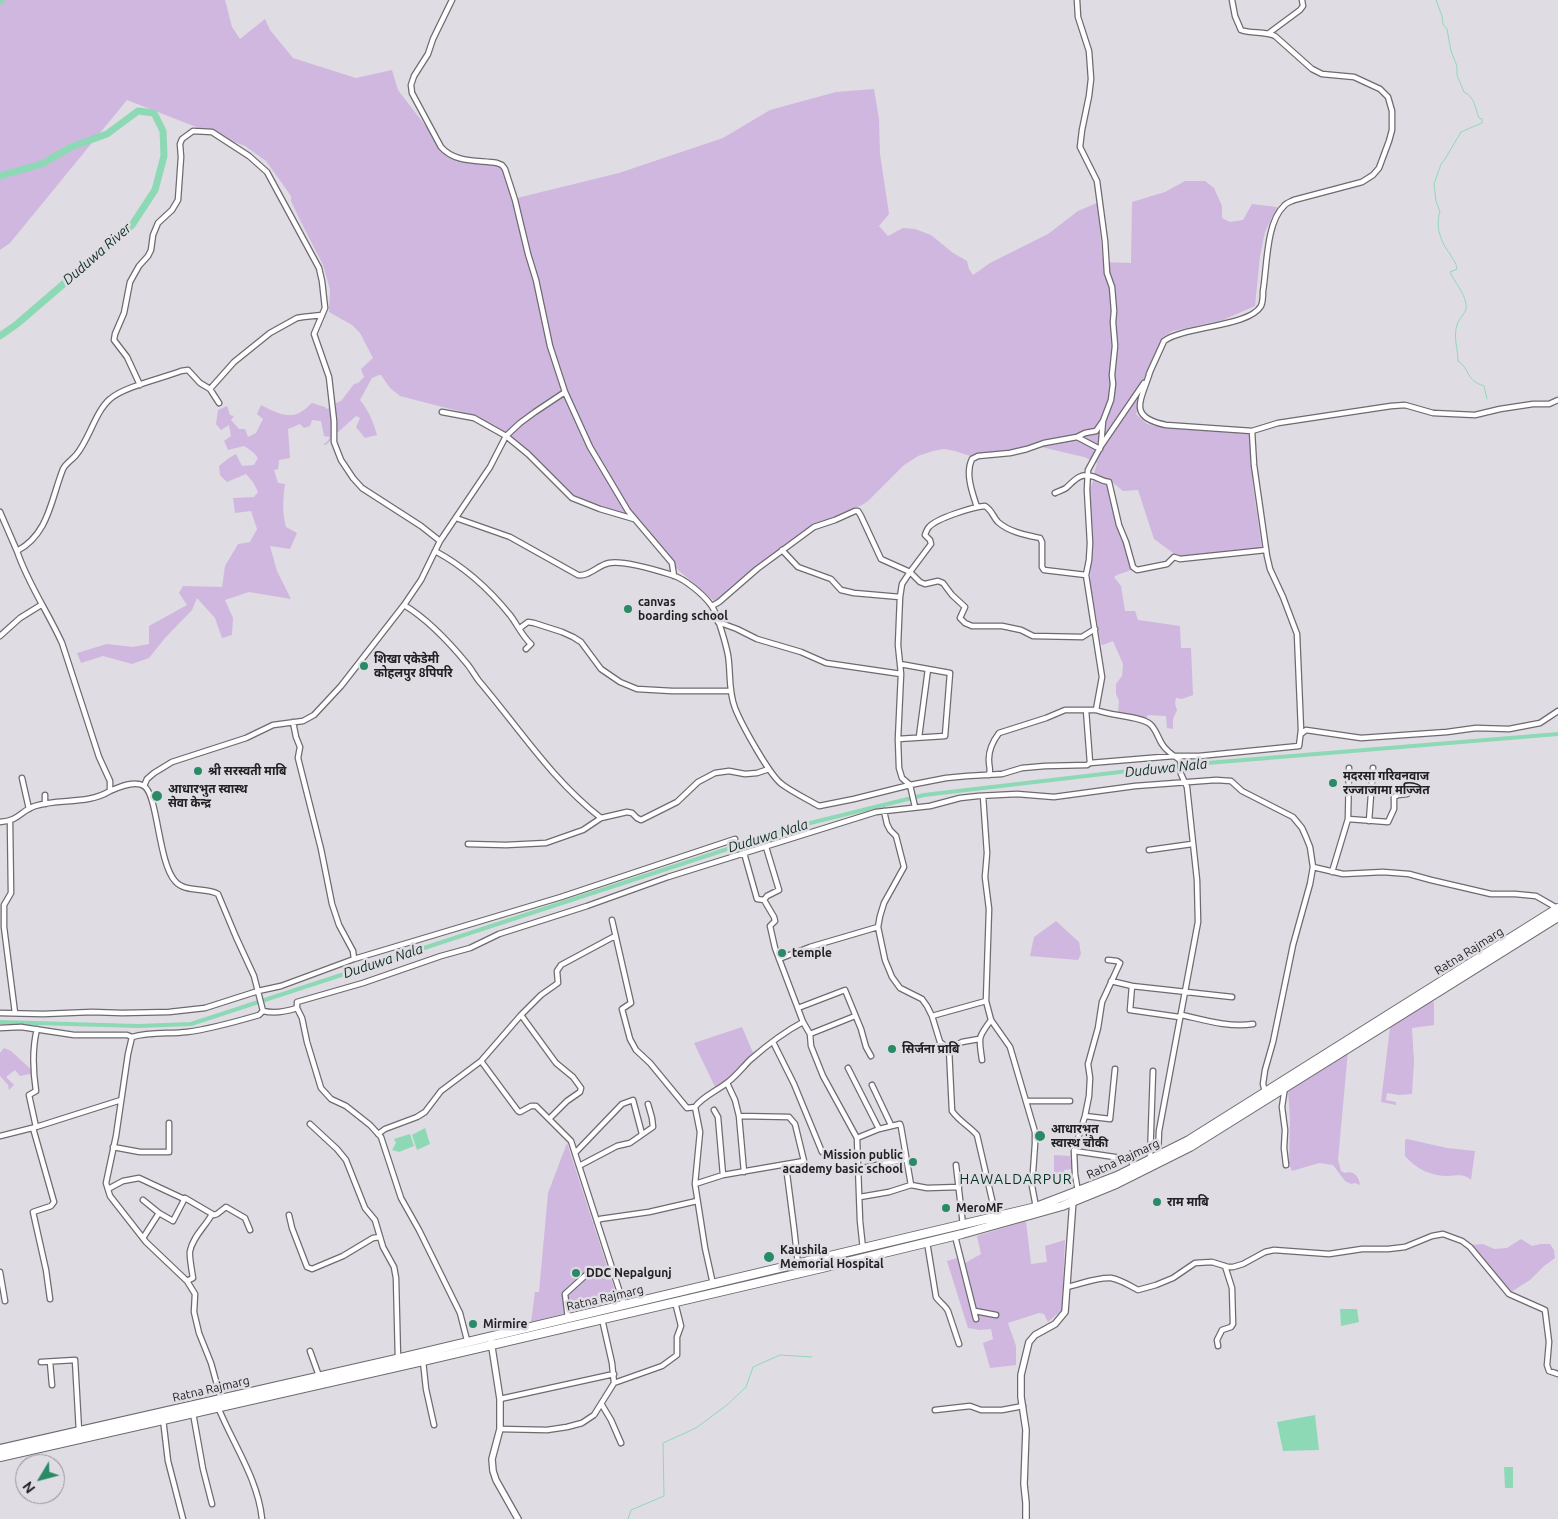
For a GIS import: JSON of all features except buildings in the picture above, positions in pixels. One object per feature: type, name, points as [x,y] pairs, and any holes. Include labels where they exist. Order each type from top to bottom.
[{"type":"highway","name":"Ratna Rajmarg","points":[[0,1457],[193,1413],[220,1403],[319,1376],[602,1319],[955,1236],[1033,1215],[1190,1140],[1558,908]]},
{"type":"highway","name":"Ratna Rajmarg","points":[[491,1341],[568,1318],[996,1217],[1116,1184],[1182,1151],[1558,917]]},
{"type":"highway","name":"Ratna Rajmarg","points":[[0,1449],[79,1431],[423,1361],[468,1346]]},
{"type":"street","points":[[452,0],[433,39],[428,54],[414,76],[411,85],[412,93],[440,147],[446,153],[460,160],[497,163],[505,169],[536,280],[550,346],[566,392],[590,447],[634,519],[672,563],[674,576]]},
{"type":"street","points":[[977,507],[970,480],[972,459],[978,456],[1027,449],[1044,442],[1077,437],[1096,431],[1103,421],[1111,400],[1116,346],[1112,287],[1107,273],[1097,181],[1080,147],[1091,79],[1089,51],[1078,17],[1077,0]]},
{"type":"street","points":[[1096,710],[1102,677],[1086,574],[1090,543],[1088,470],[1100,447],[1140,390],[1164,341],[1169,337],[1244,318],[1261,306],[1267,252],[1274,222],[1284,204],[1362,182],[1379,168],[1392,130],[1392,111],[1388,97],[1380,89],[1354,77],[1322,74],[1312,69],[1284,42],[1269,33],[1241,30],[1235,16],[1232,0]]},
{"type":"street","points":[[1269,33],[1300,10],[1303,6],[1302,0]]},
{"type":"street","points":[[140,385],[127,357],[114,340],[115,334],[124,314],[130,282],[139,266],[148,256],[158,224],[172,210],[178,200],[180,144],[182,139],[192,131],[212,132],[250,156],[267,172],[320,268],[325,308],[314,334],[329,376],[334,421],[334,442],[341,460],[362,488],[440,541]]},
{"type":"street","points":[[210,389],[234,362],[270,333],[303,316],[322,315]]},
{"type":"street","points":[[17,551],[37,535],[46,521],[65,465],[77,454],[109,399],[140,385],[188,370],[200,383],[210,389],[219,403]]},
{"type":"street","points":[[1150,372],[1140,402],[1140,410],[1142,416],[1166,426],[1252,431],[1278,423],[1391,406],[1405,405],[1433,412],[1475,415],[1533,404],[1549,404],[1558,400]]},
{"type":"street","points":[[144,786],[147,779],[154,773],[172,762],[246,738],[273,725],[302,721],[314,715],[341,686],[404,605],[421,580],[440,541],[490,467],[506,436],[527,418],[566,392]]},
{"type":"street","points":[[442,412],[474,418],[506,436],[528,454],[572,498],[634,519]]},
{"type":"street","points":[[1100,447],[1103,421]]},
{"type":"street","points":[[456,518],[510,538],[578,575],[583,576],[606,564],[618,562],[674,576],[697,590],[712,606],[718,622],[728,655],[730,691],[734,707],[768,769],[781,784],[819,806],[910,785],[966,776],[1002,774],[1022,768],[1078,766],[1090,763],[1174,756],[1199,756],[1299,746],[1301,734],[1297,634],[1270,569],[1254,465],[1252,431]]},
{"type":"street","points":[[1077,437],[1100,447]]},
{"type":"street","points":[[1055,493],[1065,489],[1077,477],[1087,475],[1094,476],[1100,481],[1110,484],[1119,525],[1133,567],[1137,570],[1167,564],[1174,557],[1180,559],[1266,550]]},
{"type":"street","points":[[915,807],[910,785],[902,778],[899,768],[898,739],[901,674],[898,645],[900,597],[902,584],[931,544],[925,534],[929,527],[962,511],[985,506],[988,507],[996,520],[1009,529],[1040,538],[1042,542],[1042,567],[1044,570],[1086,574]]},
{"type":"street","points":[[712,606],[814,527],[858,511],[881,559],[910,572],[920,582],[925,584],[938,581],[943,583],[965,608],[960,618],[968,625],[1002,626],[1021,630],[1033,636],[1072,638],[1082,637],[1095,629]]},
{"type":"street","points":[[0,512],[41,605],[62,643],[99,757],[110,781],[110,791]]},
{"type":"street","points":[[782,550],[798,567],[831,580],[841,590],[900,597]]},
{"type":"street","points":[[435,551],[479,581],[520,628],[530,644],[526,649]]},
{"type":"street","points":[[0,636],[20,618],[41,605]]},
{"type":"street","points":[[404,605],[419,614],[458,653],[542,761],[577,799],[601,818]]},
{"type":"street","points":[[520,628],[528,622],[534,623],[573,637],[581,642],[601,669],[620,682],[637,689],[730,691]]},
{"type":"street","points":[[718,622],[757,639],[800,652],[826,663],[901,674]]},
{"type":"street","points":[[898,739],[945,736],[950,673],[900,664]]},
{"type":"street","points":[[919,738],[928,669]]},
{"type":"street","points":[[990,775],[989,755],[991,746],[999,732],[1066,710],[1096,710],[1110,715],[1144,721],[1155,730],[1164,747],[1180,760],[1181,774],[1186,782],[1197,880],[1198,922],[1159,1131],[1158,1156]]},
{"type":"street","points":[[1086,710],[1090,763]]},
{"type":"street","points":[[1301,734],[1306,730],[1361,738],[1476,728],[1509,729],[1540,723],[1558,711]]},
{"type":"street","points":[[294,722],[296,738],[300,747],[298,758],[323,856],[332,904],[339,925],[353,951],[354,959]]},
{"type":"street","points":[[1332,872],[1348,819],[1349,768]]},
{"type":"street","points":[[1369,821],[1373,768]]},
{"type":"street","points":[[468,844],[546,843],[583,830],[601,818],[627,812],[642,820],[677,802],[698,782],[715,773],[729,771],[745,774],[757,773],[768,769]]},
{"type":"street","points":[[22,778],[29,809]]},
{"type":"street","points":[[468,1346],[460,1313],[404,1204],[381,1137],[346,1106],[331,1099],[321,1088],[302,1018],[297,1008],[297,1002],[363,983],[470,948],[499,934],[744,853],[884,811],[930,806],[960,798],[1017,794],[1054,797],[1135,786],[1216,780],[1231,782],[1242,791],[1292,817],[1302,828],[1310,847],[1313,867],[1293,945],[1273,1042],[1265,1070],[1263,1084],[1265,1092]]},
{"type":"street","points":[[0,822],[10,821],[29,809],[45,804],[86,800],[135,784],[144,786],[152,800],[162,850],[172,877],[181,886],[213,891],[218,894],[254,976],[263,1011]]},
{"type":"street","points":[[1348,819],[1388,822],[1394,809],[1394,797],[1398,794],[1407,794]]},
{"type":"street","points":[[44,795],[45,804]]},
{"type":"street","points":[[983,796],[989,909],[986,1001],[991,1020],[1010,1047],[1027,1101],[1034,1132],[1032,1186],[1036,1207]]},
{"type":"street","points":[[884,811],[887,824],[896,836],[904,867],[884,903],[878,928],[885,960],[900,988],[922,1000],[928,1006],[940,1042],[949,1049],[952,1111],[977,1136],[996,1217]]},
{"type":"street","points":[[10,821],[11,893],[4,905],[4,928],[15,1013]]},
{"type":"street","points":[[0,1013],[122,1013],[194,1010],[281,986],[354,959],[561,897],[735,839]]},
{"type":"street","points":[[1149,850],[1192,844]]},
{"type":"street","points":[[764,900],[767,896],[779,890],[766,847]]},
{"type":"street","points":[[744,853],[757,899],[764,900],[774,916],[775,921],[770,926],[779,959],[803,1022],[810,1034],[811,1046],[823,1076],[857,1138],[862,1249]]},
{"type":"street","points":[[1313,867],[1343,874],[1383,872],[1410,874],[1491,894],[1536,896],[1558,908]]},
{"type":"street","points":[[612,920],[614,936],[631,1003],[622,1009],[632,1044],[687,1108],[695,1107],[702,1098],[727,1083],[750,1060],[790,1029],[803,1022]]},
{"type":"street","points":[[779,959],[810,947],[878,928]]},
{"type":"street","points":[[378,1134],[424,1112],[442,1091],[481,1061],[541,995],[558,983],[557,971],[561,965],[614,936]]},
{"type":"street","points":[[1026,1519],[1024,1484],[1026,1430],[1021,1375],[1029,1342],[1035,1336],[1055,1324],[1065,1312],[1075,1196],[1074,1151],[1089,1096],[1090,1078],[1088,1064],[1098,1028],[1102,1002],[1120,963],[1108,960]]},
{"type":"street","points":[[1111,980],[1132,986],[1232,997]]},
{"type":"street","points":[[1132,986],[1130,1010],[1244,1026],[1253,1024]]},
{"type":"street","points":[[798,1008],[844,990],[871,1056]]},
{"type":"street","points":[[932,1016],[986,1001]]},
{"type":"street","points":[[263,1011],[271,1013],[285,1012],[297,1008]]},
{"type":"street","points":[[0,1028],[20,1027],[74,1035],[127,1035],[132,1037],[144,1034],[180,1033],[212,1028],[259,1015],[263,1011]]},
{"type":"street","points":[[521,1015],[556,1064],[573,1077],[581,1088],[580,1092],[566,1101],[550,1119]]},
{"type":"street","points":[[810,1034],[855,1016]]},
{"type":"street","points":[[982,1060],[980,1034],[991,1020]]},
{"type":"street","points":[[37,1029],[34,1038],[36,1091],[29,1095],[34,1127],[54,1202],[51,1206],[33,1212],[46,1270],[50,1299]]},
{"type":"street","points":[[132,1037],[114,1147],[106,1183],[110,1196],[142,1238],[188,1281],[195,1294],[194,1312],[199,1333],[211,1363],[220,1403],[253,1484],[262,1519]]},
{"type":"street","points":[[949,1049],[962,1042],[979,1039]]},
{"type":"street","points":[[773,1042],[794,1084],[822,1152]]},
{"type":"street","points":[[481,1061],[518,1111],[536,1106],[571,1142],[624,1305]]},
{"type":"street","points":[[848,1068],[879,1129]]},
{"type":"street","points":[[1085,1116],[1110,1119],[1115,1069]]},
{"type":"street","points":[[1150,1160],[1153,1071]]},
{"type":"street","points":[[727,1083],[735,1100],[739,1116],[744,1172]]},
{"type":"street","points":[[872,1085],[891,1125]]},
{"type":"street","points":[[1285,1087],[1282,1107],[1286,1165]]},
{"type":"street","points":[[0,1136],[121,1100]]},
{"type":"street","points":[[575,1153],[622,1104],[633,1100],[642,1134]]},
{"type":"street","points":[[1027,1101],[1070,1101]]},
{"type":"street","points":[[579,1166],[617,1146],[630,1143],[653,1127],[648,1104]]},
{"type":"street","points":[[695,1107],[700,1132],[695,1184],[714,1284]]},
{"type":"street","points":[[714,1110],[718,1117],[723,1175]]},
{"type":"street","points":[[695,1184],[723,1175],[786,1166],[804,1161],[795,1124],[790,1117],[739,1116]]},
{"type":"street","points":[[114,1147],[140,1152],[169,1152],[169,1123]]},
{"type":"street","points":[[310,1124],[346,1160],[365,1208],[375,1220],[383,1246],[394,1267],[396,1278],[398,1359]]},
{"type":"street","points":[[857,1138],[891,1125],[900,1124],[911,1185]]},
{"type":"street","points":[[1074,1151],[1128,1159],[1131,1160],[1134,1168]]},
{"type":"street","points":[[858,1169],[906,1159]]},
{"type":"street","points":[[956,1165],[963,1225]]},
{"type":"street","points":[[786,1166],[798,1264]]},
{"type":"street","points":[[108,1189],[123,1181],[139,1178],[185,1198],[212,1214],[217,1214],[226,1207],[245,1218],[250,1230]]},
{"type":"street","points":[[860,1197],[889,1192],[911,1185],[927,1188],[959,1187]]},
{"type":"street","points":[[143,1200],[173,1221],[184,1199]]},
{"type":"street","points":[[597,1222],[600,1219],[649,1212],[697,1201]]},
{"type":"street","points":[[142,1238],[159,1213]]},
{"type":"street","points":[[188,1281],[193,1278],[189,1252],[200,1230],[208,1222],[212,1214]]},
{"type":"street","points":[[289,1215],[307,1267],[312,1269],[343,1256],[374,1238],[380,1237]]},
{"type":"street","points":[[1066,1287],[1110,1278],[1138,1290],[1173,1278],[1195,1262],[1212,1262],[1233,1267],[1244,1264],[1265,1252],[1274,1250],[1329,1254],[1362,1249],[1405,1247],[1432,1236],[1443,1234],[1462,1241],[1477,1254],[1509,1294],[1544,1310],[1548,1342],[1547,1365],[1549,1371],[1558,1374]]},
{"type":"street","points":[[955,1236],[976,1319]]},
{"type":"street","points":[[927,1242],[936,1297],[948,1311],[958,1344]]},
{"type":"street","points":[[1218,1346],[1217,1340],[1222,1330],[1231,1327],[1233,1324],[1232,1288],[1225,1266]]},
{"type":"street","points":[[0,1272],[5,1301]]},
{"type":"street","points":[[568,1318],[565,1294],[588,1274]]},
{"type":"street","points":[[614,1383],[662,1366],[677,1355],[677,1337],[681,1326],[675,1302]]},
{"type":"street","points":[[975,1311],[996,1315]]},
{"type":"street","points":[[500,1429],[547,1430],[582,1423],[594,1416],[602,1406],[614,1383],[614,1374],[602,1319]]},
{"type":"street","points":[[491,1341],[500,1399],[500,1429],[492,1459],[493,1471],[518,1519]]},
{"type":"street","points":[[310,1351],[319,1376]]},
{"type":"street","points":[[41,1362],[75,1360],[79,1431]]},
{"type":"street","points":[[423,1361],[426,1389],[434,1425]]},
{"type":"street","points":[[50,1362],[52,1384]]},
{"type":"street","points":[[500,1399],[614,1374]]},
{"type":"street","points":[[602,1406],[611,1420],[621,1443]]},
{"type":"street","points":[[935,1410],[970,1406],[981,1410],[1002,1410],[1023,1406]]},
{"type":"street","points":[[193,1413],[203,1469],[212,1504]]},
{"type":"street","points":[[163,1419],[168,1462],[183,1519]]},
{"type":"shaded area","points":[[0,0],[225,0],[232,27],[240,39],[265,19],[270,30],[293,58],[356,78],[392,70],[398,90],[448,157],[460,162],[481,163],[503,169],[513,199],[619,173],[723,138],[770,110],[836,92],[874,89],[879,119],[880,154],[889,214],[879,226],[888,236],[903,228],[915,229],[931,235],[953,253],[967,261],[973,275],[990,263],[1048,234],[1078,211],[1097,203],[1103,262],[1131,263],[1132,202],[1165,192],[1185,181],[1205,181],[1214,188],[1222,206],[1222,218],[1230,222],[1243,220],[1252,204],[1277,207],[1265,232],[1260,256],[1255,306],[1223,320],[1173,331],[1163,337],[1150,369],[1134,398],[1140,404],[1136,414],[1147,424],[1161,427],[1250,434],[1253,486],[1262,549],[1180,558],[1154,539],[1138,490],[1123,491],[1112,482],[1094,474],[1097,463],[1084,457],[1033,445],[1008,451],[970,456],[944,449],[918,456],[904,465],[868,501],[815,525],[795,538],[719,600],[714,601],[677,569],[630,517],[572,495],[525,449],[495,426],[462,412],[400,396],[390,388],[381,375],[372,378],[360,400],[370,416],[377,435],[365,438],[356,427],[360,418],[356,416],[336,434],[336,403],[341,401],[354,384],[364,377],[361,369],[373,358],[360,333],[352,325],[329,312],[330,289],[323,265],[291,201],[291,196],[266,161],[245,146],[127,100],[10,243],[0,250]]},
{"type":"shaded area","points":[[312,403],[326,409],[329,408],[333,423],[332,439],[326,445],[323,444],[330,437],[324,436],[321,421],[312,420],[310,426],[304,428],[300,424],[288,429],[290,458],[279,460],[278,469],[274,470],[278,483],[285,484],[283,506],[286,527],[297,533],[290,549],[270,546],[277,571],[291,599],[249,592],[225,600],[233,618],[232,635],[222,638],[215,618],[197,598],[192,610],[149,658],[132,664],[103,656],[81,663],[77,653],[107,644],[133,647],[149,644],[149,626],[187,605],[179,593],[183,586],[222,587],[225,566],[238,544],[250,542],[257,529],[251,511],[235,513],[233,498],[254,497],[258,492],[246,474],[227,482],[220,475],[219,466],[236,454],[242,466],[254,465],[258,458],[244,446],[228,450],[224,441],[231,436],[229,425],[221,430],[216,424],[218,410],[227,406],[230,415],[234,416],[231,420],[239,429],[245,429],[248,437],[256,433],[263,419],[257,414],[261,405],[280,414],[294,415]]},
{"type":"shaded area","points":[[1094,478],[1108,484],[1131,567],[1131,570],[1114,577],[1121,586],[1125,611],[1135,611],[1138,620],[1180,626],[1181,648],[1191,648],[1193,695],[1182,699],[1176,698],[1177,710],[1173,719],[1173,729],[1167,728],[1166,716],[1148,715],[1146,719],[1118,714],[1119,701],[1116,694],[1116,684],[1122,676],[1123,664],[1113,641],[1101,644],[1090,581],[1092,530],[1090,490]]},
{"type":"shaded area","points":[[1056,921],[1079,942],[1081,954],[1078,960],[1030,956],[1034,937]]},
{"type":"shaded area","points":[[1429,1001],[1434,1003],[1434,1025],[1412,1028],[1414,1062],[1412,1094],[1399,1095],[1387,1093],[1386,1100],[1396,1102],[1396,1105],[1381,1102],[1390,1027]]},
{"type":"shaded area","points":[[742,1027],[754,1055],[724,1084],[715,1087],[694,1043]]},
{"type":"shaded area","points":[[4,1048],[11,1051],[35,1073],[20,1076],[15,1070],[6,1077],[14,1085],[9,1090],[8,1085],[0,1076],[0,1053]]},
{"type":"shaded area","points":[[1348,1051],[1338,1160],[1341,1171],[1345,1173],[1351,1172],[1356,1175],[1360,1185],[1345,1181],[1333,1165],[1319,1163],[1292,1171],[1289,1163],[1290,1121],[1288,1089]]},
{"type":"shaded area","points":[[425,1128],[430,1144],[417,1150],[412,1135]]},
{"type":"shaded area","points":[[410,1134],[414,1146],[399,1152],[392,1150],[396,1143],[394,1139]]},
{"type":"shaded area","points":[[1405,1140],[1447,1148],[1475,1151],[1471,1180],[1463,1176],[1436,1175],[1419,1168],[1405,1156]]},
{"type":"shaded area","points":[[567,1143],[618,1300],[531,1322],[535,1292],[539,1292],[548,1193]]},
{"type":"shaded area","points":[[1054,1155],[1070,1156],[1072,1169],[1064,1170],[1065,1177],[1054,1179]]},
{"type":"shaded area","points":[[1026,1221],[1031,1264],[1047,1262],[1045,1246],[1065,1240],[1062,1310],[1048,1322],[1044,1314],[1039,1313],[1008,1323],[1016,1346],[1016,1365],[990,1368],[983,1343],[993,1339],[991,1329],[968,1328],[947,1261],[957,1258],[974,1321],[979,1321],[965,1263],[981,1254],[977,1236]]},
{"type":"shaded area","points":[[1521,1239],[1532,1246],[1550,1244],[1554,1250],[1555,1258],[1530,1280],[1511,1292],[1471,1245],[1483,1244],[1494,1249],[1507,1248]]},
{"type":"shaded area","points":[[1340,1309],[1357,1309],[1359,1322],[1341,1326]]},
{"type":"shaded area","points":[[1315,1415],[1319,1450],[1283,1451],[1277,1422]]},
{"type":"shaded area","points":[[1504,1467],[1513,1467],[1513,1488],[1505,1488]]},
{"type":"waterway","points":[[1436,0],[1443,24],[1447,29],[1451,51],[1457,66],[1457,75],[1464,92],[1473,100],[1479,118],[1482,119],[1482,123],[1461,132],[1441,164],[1434,184],[1436,201],[1440,212],[1438,223],[1440,234],[1457,269],[1450,272],[1466,304],[1466,310],[1458,322],[1456,330],[1458,361],[1474,381],[1484,386],[1487,399]]},
{"type":"waterway","name":"Duduwa River","points":[[0,176],[42,164],[71,147],[107,134],[138,111],[154,113],[163,131],[164,156],[155,190],[132,225],[17,324],[0,336]]},
{"type":"waterway","name":"Duduwa Nala","points":[[0,1022],[138,1026],[191,1024],[798,826],[924,795],[1171,766],[1558,734]]},
{"type":"waterway","points":[[628,1519],[631,1510],[664,1496],[663,1443],[696,1428],[727,1405],[746,1387],[753,1367],[780,1355],[812,1357]]},
{"type":"place","name":"canvas boarding school","points":[[628,609]]},
{"type":"place","name":"शिखा एकेडेमी कोहलपुर 8पिपरि","points":[[364,666]]},
{"type":"place","name":"श्री सरस्वती माबि","points":[[198,771]]},
{"type":"place","name":"मदरसा गरिवनवाज रज्जाजामा मज्जित","points":[[1333,783]]},
{"type":"place","name":"आधारभुत स्वास्थ सेवा केन्द्र","points":[[157,796]]},
{"type":"place","name":"temple","points":[[782,953]]},
{"type":"place","name":"सिर्जना प्राबि","points":[[892,1049]]},
{"type":"place","name":"आधारभुत स्वास्थ चौकी","points":[[1040,1136]]},
{"type":"place","name":"Mission public academy basic school","points":[[913,1162]]},
{"type":"place","name":"राम माबि","points":[[1157,1202]]},
{"type":"place","name":"MeroMF","points":[[946,1208]]},
{"type":"place","name":"Kaushila Memorial Hospital","points":[[769,1257]]},
{"type":"place","name":"DDC Nepalgunj","points":[[576,1273]]},
{"type":"place","name":"Mirmire","points":[[473,1324]]},
{"type":"district","name":"HAWALDARPUR","points":[[1016,1179]]}]
